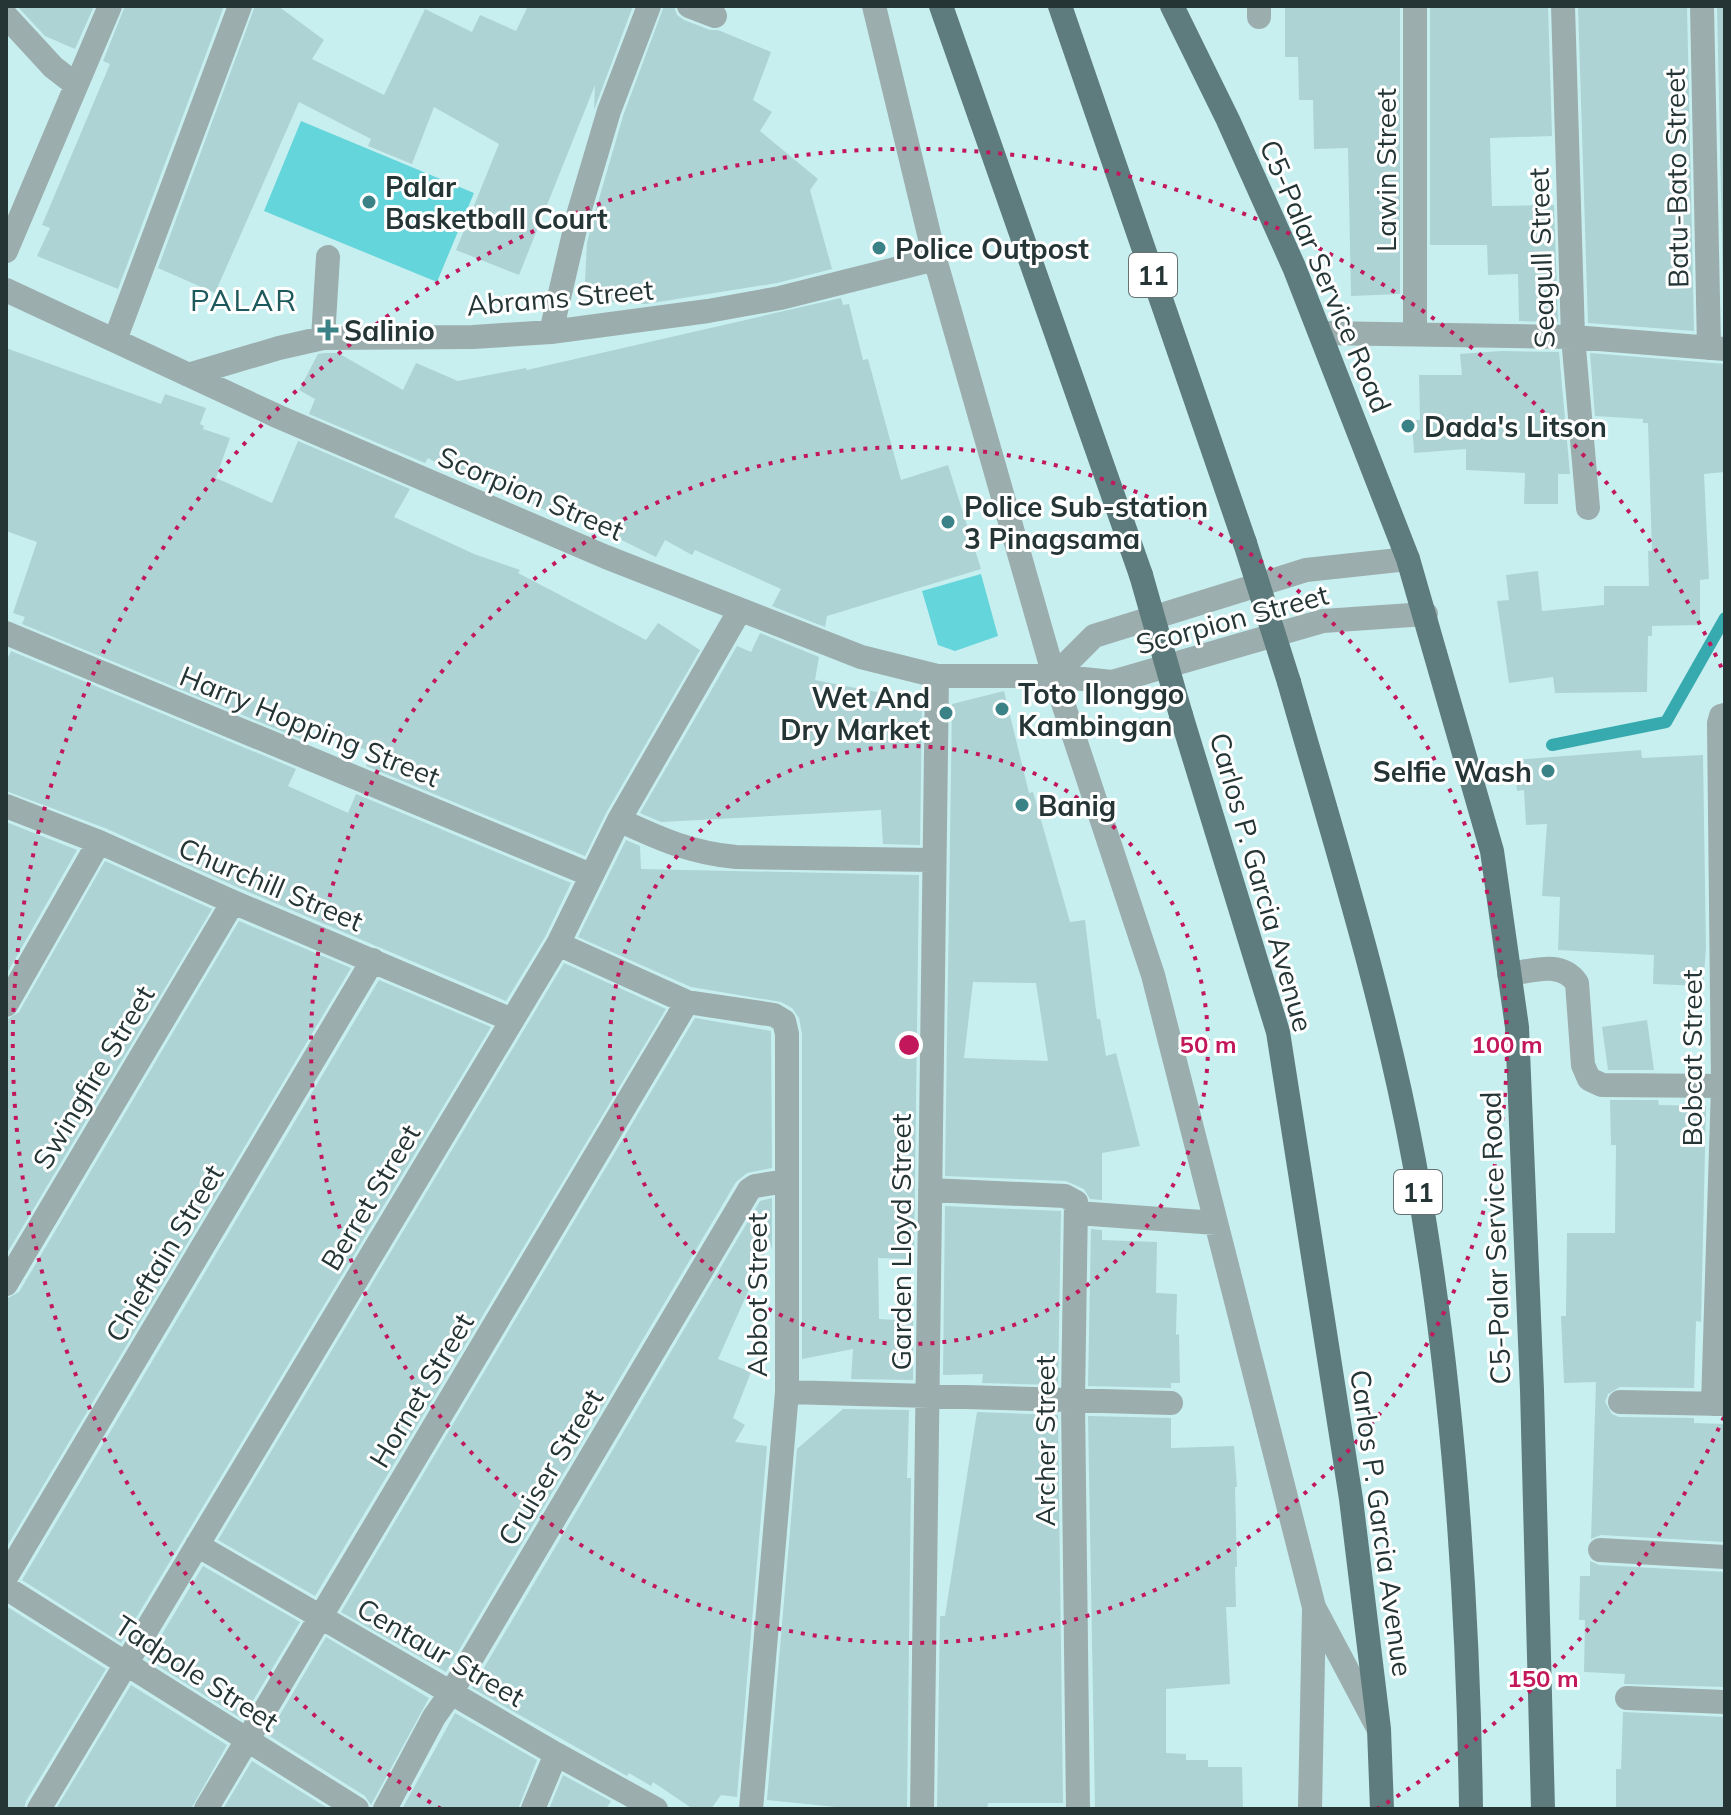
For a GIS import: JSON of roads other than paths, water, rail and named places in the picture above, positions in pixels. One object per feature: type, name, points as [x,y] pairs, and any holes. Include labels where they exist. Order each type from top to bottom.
[{"type":"main road","name":"Carlos P. Garcia Avenue","points":[[941,6],[1141,575],[1278,1032],[1351,1499],[1379,1729],[1382,1809]]},
{"type":"main road","name":"11","points":[[1060,6],[1245,543],[1289,682],[1380,1000],[1414,1161],[1446,1375],[1458,1497],[1470,1716],[1471,1809]]},
{"type":"main road","name":"C5-Palar Service Road","points":[[1172,6],[1228,120],[1294,267],[1408,559],[1492,851],[1517,1027],[1543,1809]]},
{"type":"street","points":[[6,251],[110,6]]},
{"type":"street","points":[[115,340],[240,6]]},
{"type":"street","points":[[551,332],[583,197],[609,111],[649,6]]},
{"type":"street","points":[[689,6],[715,16]]},
{"type":"street","points":[[874,6],[935,259],[1054,676],[1153,975],[1314,1607],[1379,1729]]},
{"type":"street","name":"Lawin Street","points":[[1415,6],[1415,334]]},
{"type":"street","name":"Seagull Street","points":[[1563,6],[1573,337],[1588,508]]},
{"type":"street","name":"Batu-Bato Street","points":[[1702,6],[1717,349]]},
{"type":"street","points":[[6,16],[53,67],[76,85]]},
{"type":"street","points":[[323,338],[328,257]]},
{"type":"street","name":"Abrams Street","points":[[188,375],[323,338],[473,337],[628,323],[780,298],[935,259]]},
{"type":"street","name":"Scorpion Street","points":[[6,290],[293,423],[577,545],[861,657],[937,676],[1054,676],[1112,682],[1323,621],[1426,614]]},
{"type":"street","points":[[1320,333],[1573,337],[1717,349]]},
{"type":"street","name":"Scorpion Street","points":[[1054,676],[1094,636],[1306,570],[1408,559]]},
{"type":"street","name":"Berret Street","points":[[39,1809],[558,944],[619,820],[740,610]]},
{"type":"street","name":"Harry Hopping Street","points":[[6,633],[591,875]]},
{"type":"street","name":"Garden Lloyd Street","points":[[922,1809],[937,676]]},
{"type":"street","name":"Bobcat Street","points":[[1719,1404],[1723,1086],[1719,723],[1721,716],[1725,715]]},
{"type":"street","name":"Churchill Street","points":[[6,806],[99,842],[512,1020]]},
{"type":"street","points":[[619,820],[676,846],[705,854],[933,860]]},
{"type":"street","points":[[6,1005],[99,842]]},
{"type":"street","name":"Swingfire Street","points":[[6,1284],[233,902]]},
{"type":"street","name":"Abbot Street","points":[[558,944],[687,1002],[774,1015],[784,1021],[787,1034],[787,1392],[751,1809]]},
{"type":"street","name":"Chieftain Street","points":[[6,1577],[373,960]]},
{"type":"street","points":[[1509,974],[1561,968],[1571,974],[1577,983],[1583,1065],[1589,1079],[1602,1085],[1723,1086]]},
{"type":"street","name":"Hornet Street","points":[[206,1809],[687,1002]]},
{"type":"street","name":"Cruiser Street","points":[[385,1809],[434,1717],[749,1190],[755,1186],[786,1181]]},
{"type":"street","points":[[930,1190],[1065,1196],[1076,1202],[1077,1213],[1216,1223]]},
{"type":"street","name":"Archer Street","points":[[1077,1213],[1073,1401],[1078,1809]]},
{"type":"street","points":[[787,1392],[1171,1403]]},
{"type":"street","points":[[1620,1402],[1719,1404]]},
{"type":"street","name":"Centaur Street","points":[[197,1545],[656,1809]]},
{"type":"street","points":[[1600,1550],[1725,1557]]},
{"type":"street","name":"Tadpole Street","points":[[6,1588],[357,1809]]},
{"type":"street","points":[[1310,1809],[1314,1607]]},
{"type":"street","points":[[1627,1698],[1725,1702]]},
{"type":"street","points":[[533,1809],[556,1754]]},
{"type":"waterway","points":[[1552,745],[1666,722],[1725,618]]},
{"type":"place","name":"Palar Basketball Court","points":[[369,202]]},
{"type":"place","name":"Police Outpost","points":[[879,248]]},
{"type":"place","name":"Salinio","points":[[328,330]]},
{"type":"place","name":"Dada's Litson","points":[[1408,426]]},
{"type":"place","name":"Police Sub-station 3 Pinagsama","points":[[948,522]]},
{"type":"place","name":"Toto Ilonggo Kambingan","points":[[1002,709]]},
{"type":"place","name":"Wet And Dry Market","points":[[946,713]]},
{"type":"place","name":"Selfie Wash","points":[[1548,771]]},
{"type":"place","name":"Banig","points":[[1022,805]]},
{"type":"district","name":"PALAR","points":[[244,300]]}]
